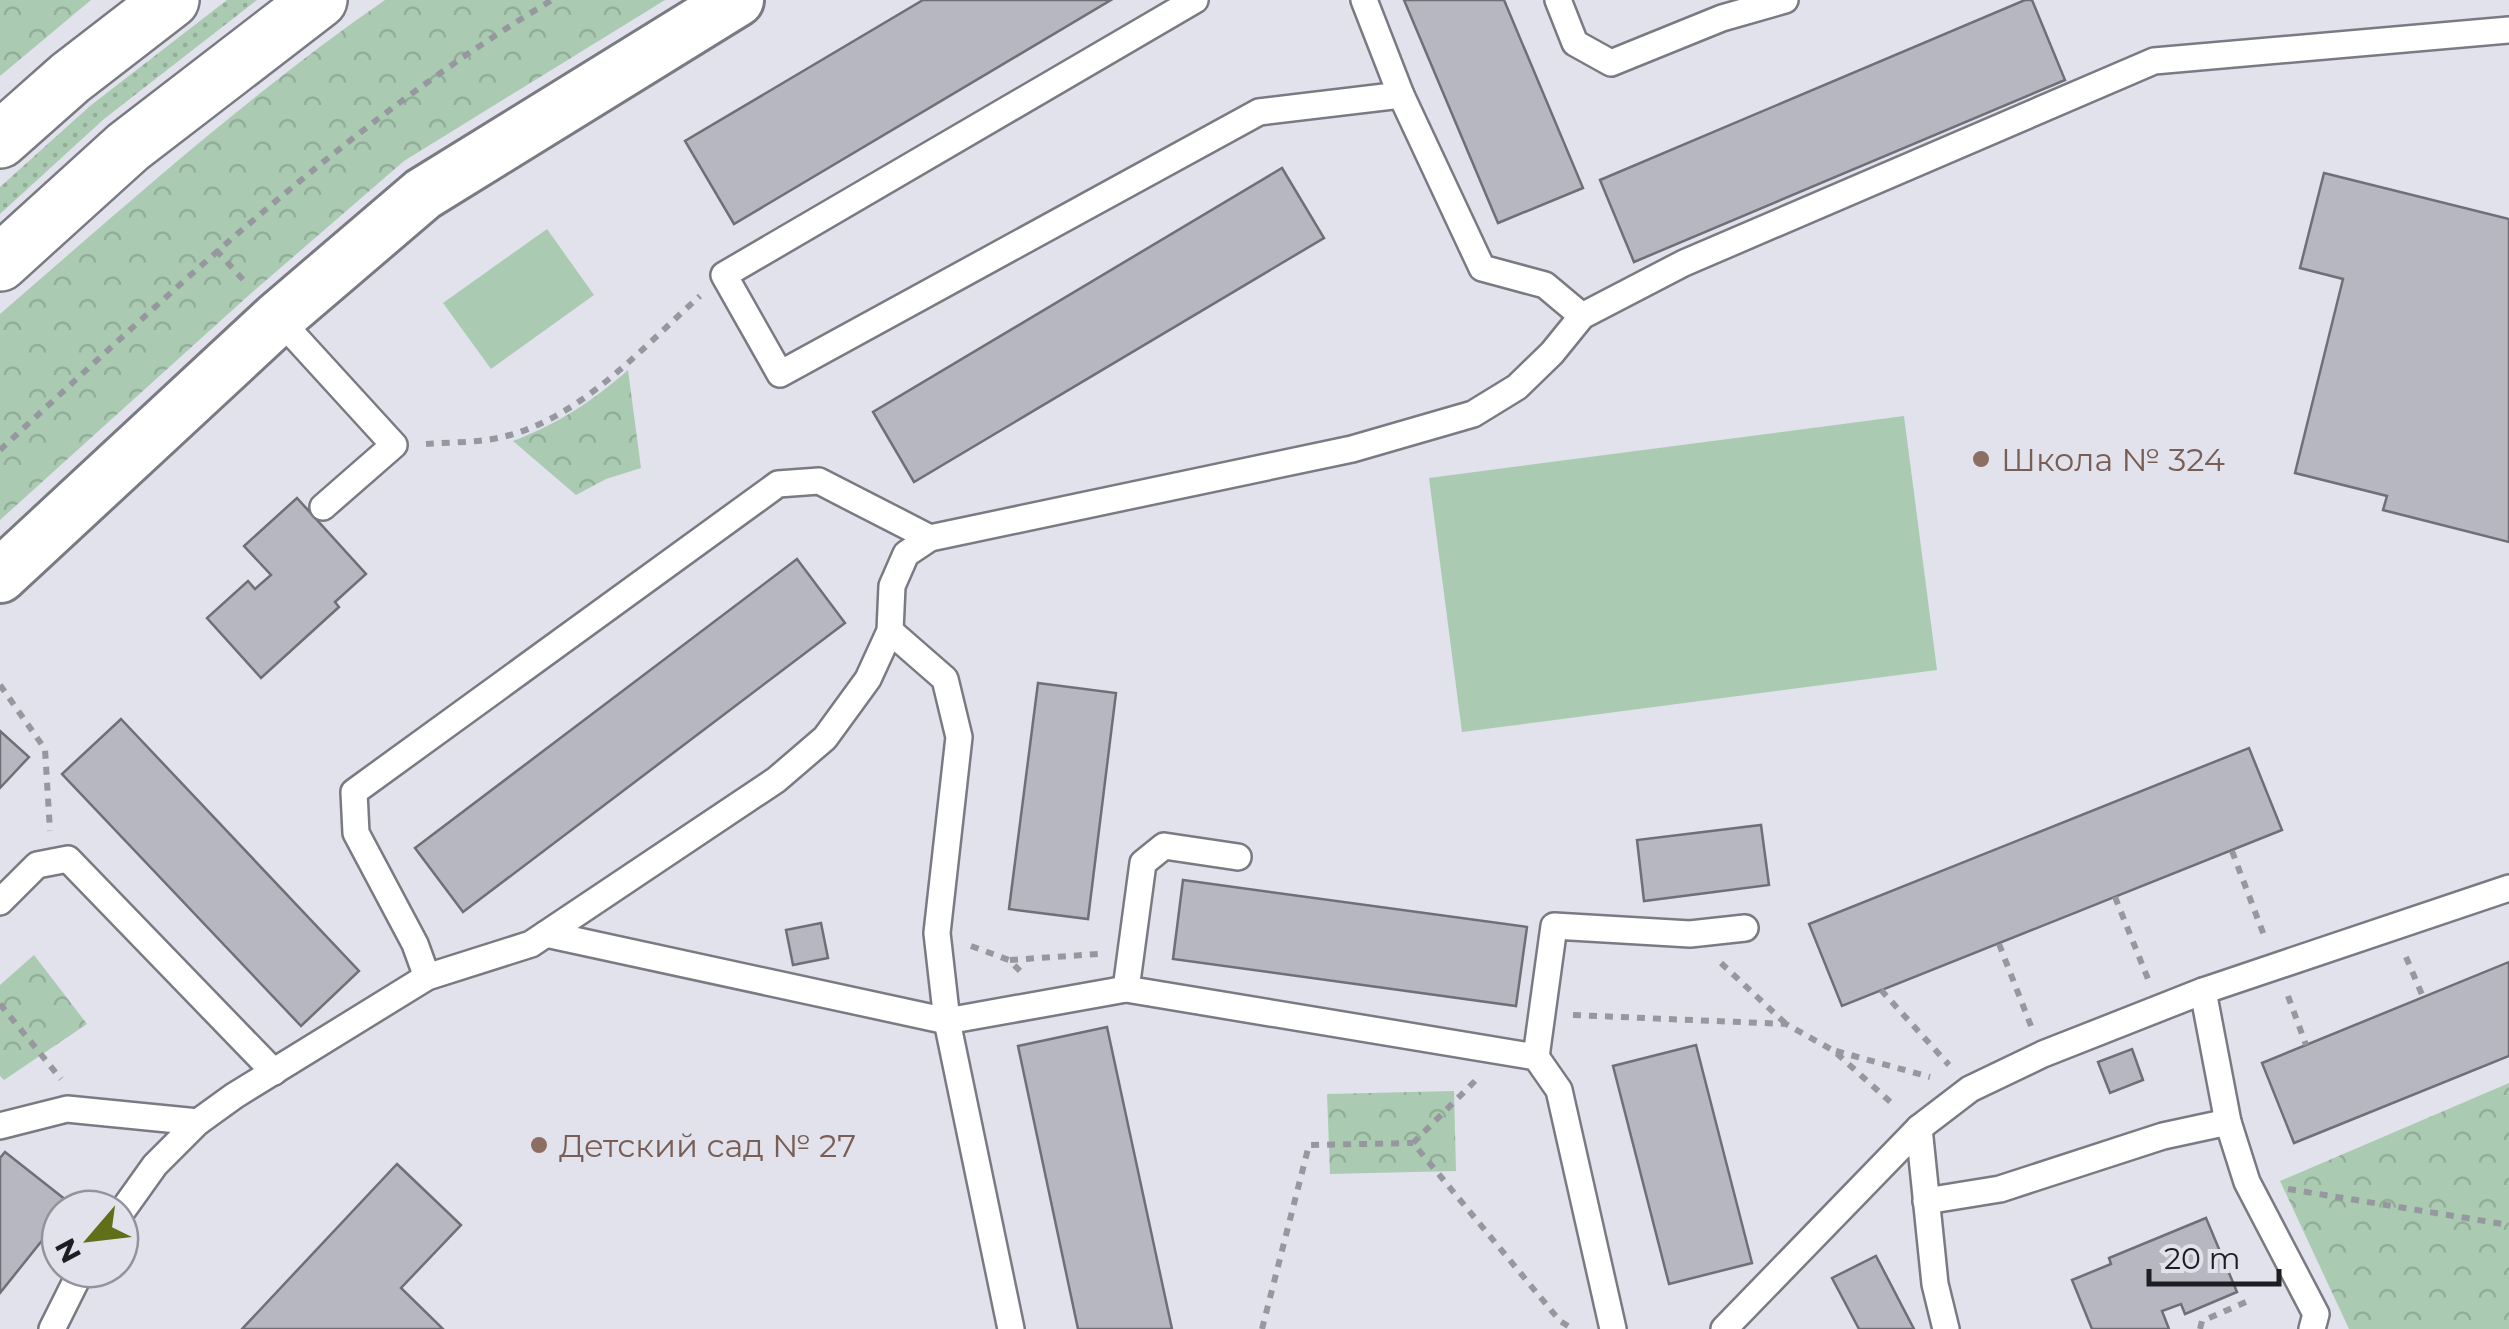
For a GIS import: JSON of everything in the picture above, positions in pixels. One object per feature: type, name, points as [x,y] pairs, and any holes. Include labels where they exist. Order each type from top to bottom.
[{"type":"highway","points":[[0,140],[70,78],[171,0]]},
{"type":"highway","points":[[0,263],[128,147],[319,0]]},
{"type":"street","points":[[0,576],[278,318],[423,194],[738,0]]},
{"type":"lane","points":[[1196,0],[724,275],[780,374],[1259,112],[1401,95]]},
{"type":"lane","points":[[1364,0],[1401,95],[1482,268],[1545,286],[1582,316]]},
{"type":"lane","points":[[1558,0],[1575,43],[1612,62],[1722,18],[1785,0]]},
{"type":"lane","points":[[138,1189],[198,1122],[274,1072],[427,977],[531,944],[776,780],[825,738],[868,680],[890,630],[892,586],[906,554],[930,538],[1352,449],[1473,414],[1517,387],[1582,316],[1684,263],[2154,61],[2509,30]]},
{"type":"lane","points":[[278,318],[394,446],[324,507]]},
{"type":"lane","points":[[427,977],[415,944],[356,833],[354,792],[778,484],[820,481],[930,538]]},
{"type":"lane","points":[[890,630],[945,679],[960,737],[937,933],[947,1021],[1011,1329]]},
{"type":"lane","points":[[1126,989],[1143,862],[1164,846],[1238,857]]},
{"type":"lane","points":[[0,902],[36,864],[68,859],[274,1072]]},
{"type":"lane","points":[[1724,1329],[1919,1128],[1970,1088],[2043,1054],[2203,991],[2509,888]]},
{"type":"lane","points":[[1613,1329],[1559,1090],[1536,1056],[1554,926],[1690,934],[1745,928]]},
{"type":"lane","points":[[546,934],[947,1021],[1126,989],[1536,1056]]},
{"type":"lane","points":[[2203,991],[2228,1122],[2247,1182],[2316,1314],[2312,1329]]},
{"type":"lane","points":[[0,1126],[66,1109],[198,1122]]},
{"type":"lane","points":[[1926,1201],[2000,1189],[2164,1136],[2228,1122]]},
{"type":"lane","points":[[1919,1128],[1935,1284],[1946,1329]]},
{"type":"lane","points":[[52,1329],[72,1289]]},
{"type":"path","points":[[0,450],[216,250],[372,123],[487,39],[552,0]]},
{"type":"path","points":[[394,446],[510,435],[540,423],[594,389],[724,275]]},
{"type":"path","points":[[0,685],[45,749],[52,862]]},
{"type":"path","points":[[2115,897],[2159,1008]]},
{"type":"path","points":[[937,933],[1009,960],[1131,952]]},
{"type":"path","points":[[1690,934],[1786,1024],[1834,1051],[1919,1128]]},
{"type":"path","points":[[1999,944],[2043,1054]]},
{"type":"path","points":[[1009,960],[1050,1002]]},
{"type":"path","points":[[1881,990],[1970,1088]]},
{"type":"path","points":[[0,1004],[61,1077],[66,1109]]},
{"type":"path","points":[[1542,1014],[1786,1024]]},
{"type":"path","points":[[1834,1051],[1970,1088]]},
{"type":"path","points":[[1262,1329],[1308,1145],[1414,1143],[1450,1106]]},
{"type":"path","points":[[1414,1143],[1560,1321],[1574,1329]]},
{"type":"path","points":[[2247,1182],[2509,1224]]},
{"type":"path","points":[[2200,1329],[2202,1321],[2253,1299]]},
{"type":"green space","points":[[0,0],[91,0],[0,76]]},
{"type":"green space","points":[[227,0],[257,0],[104,119],[0,214],[0,187],[90,106]]},
{"type":"green space","points":[[385,0],[665,0],[404,161],[0,520],[0,314],[236,112]]},
{"type":"green space","points":[[547,229],[594,295],[491,369],[443,303]]},
{"type":"green space","points":[[628,370],[641,468],[606,479],[576,495],[513,441],[574,411]]},
{"type":"green space","points":[[1904,416],[1937,670],[1462,732],[1429,478]]},
{"type":"green space","points":[[34,955],[87,1024],[4,1080],[0,1076],[0,985]]},
{"type":"green space","points":[[2509,1083],[2509,1329],[2349,1329],[2280,1181]]},
{"type":"green space","points":[[1454,1091],[1456,1171],[1330,1174],[1327,1094]]},
{"type":"building","points":[[923,0],[1111,0],[734,224],[685,141]]},
{"type":"building","points":[[1404,0],[1504,0],[1583,188],[1498,223]]},
{"type":"building","points":[[2032,0],[2065,80],[1634,262],[1600,180]]},
{"type":"building","points":[[1282,168],[1324,238],[914,482],[873,412]]},
{"type":"building","points":[[2324,173],[2509,219],[2509,542],[2383,510],[2387,496],[2295,473],[2343,279],[2300,268]]},
{"type":"building","points":[[297,498],[366,574],[335,602],[339,607],[261,678],[207,618],[248,581],[255,589],[271,575],[244,546]]},
{"type":"building","points":[[797,559],[845,623],[463,912],[415,848]]},
{"type":"building","points":[[1038,683],[1116,693],[1088,919],[1009,909]]},
{"type":"building","points":[[121,719],[359,971],[301,1026],[62,774]]},
{"type":"building","points":[[0,731],[29,757],[0,788]]},
{"type":"building","points":[[2249,748],[2282,830],[1842,1006],[1809,924]]},
{"type":"building","points":[[1761,825],[1769,885],[1644,901],[1637,840]]},
{"type":"building","points":[[1183,880],[1527,927],[1516,1006],[1173,959]]},
{"type":"building","points":[[821,923],[828,958],[793,965],[786,930]]},
{"type":"building","points":[[2509,962],[2509,1056],[2294,1143],[2262,1063]]},
{"type":"building","points":[[1107,1027],[1172,1329],[1078,1329],[1018,1046]]},
{"type":"building","points":[[1696,1045],[1752,1263],[1669,1284],[1613,1066]]},
{"type":"building","points":[[2132,1049],[2143,1080],[2110,1093],[2098,1062]]},
{"type":"building","points":[[5,1152],[52,1189],[40,1189],[40,1243],[0,1293],[0,1158]]},
{"type":"building","points":[[397,1164],[461,1225],[401,1288],[443,1329],[242,1329]]},
{"type":"building","points":[[2206,1218],[2237,1292],[2185,1314],[2181,1304],[2162,1311],[2169,1329],[2092,1329],[2072,1280],[2111,1264],[2109,1258]]},
{"type":"building","points":[[1876,1256],[1914,1329],[1859,1329],[1832,1278]]},
{"type":"place","name":"Школа № 324","points":[[1981,459]]},
{"type":"place","name":"Детский сад № 27","points":[[539,1145]]}]
